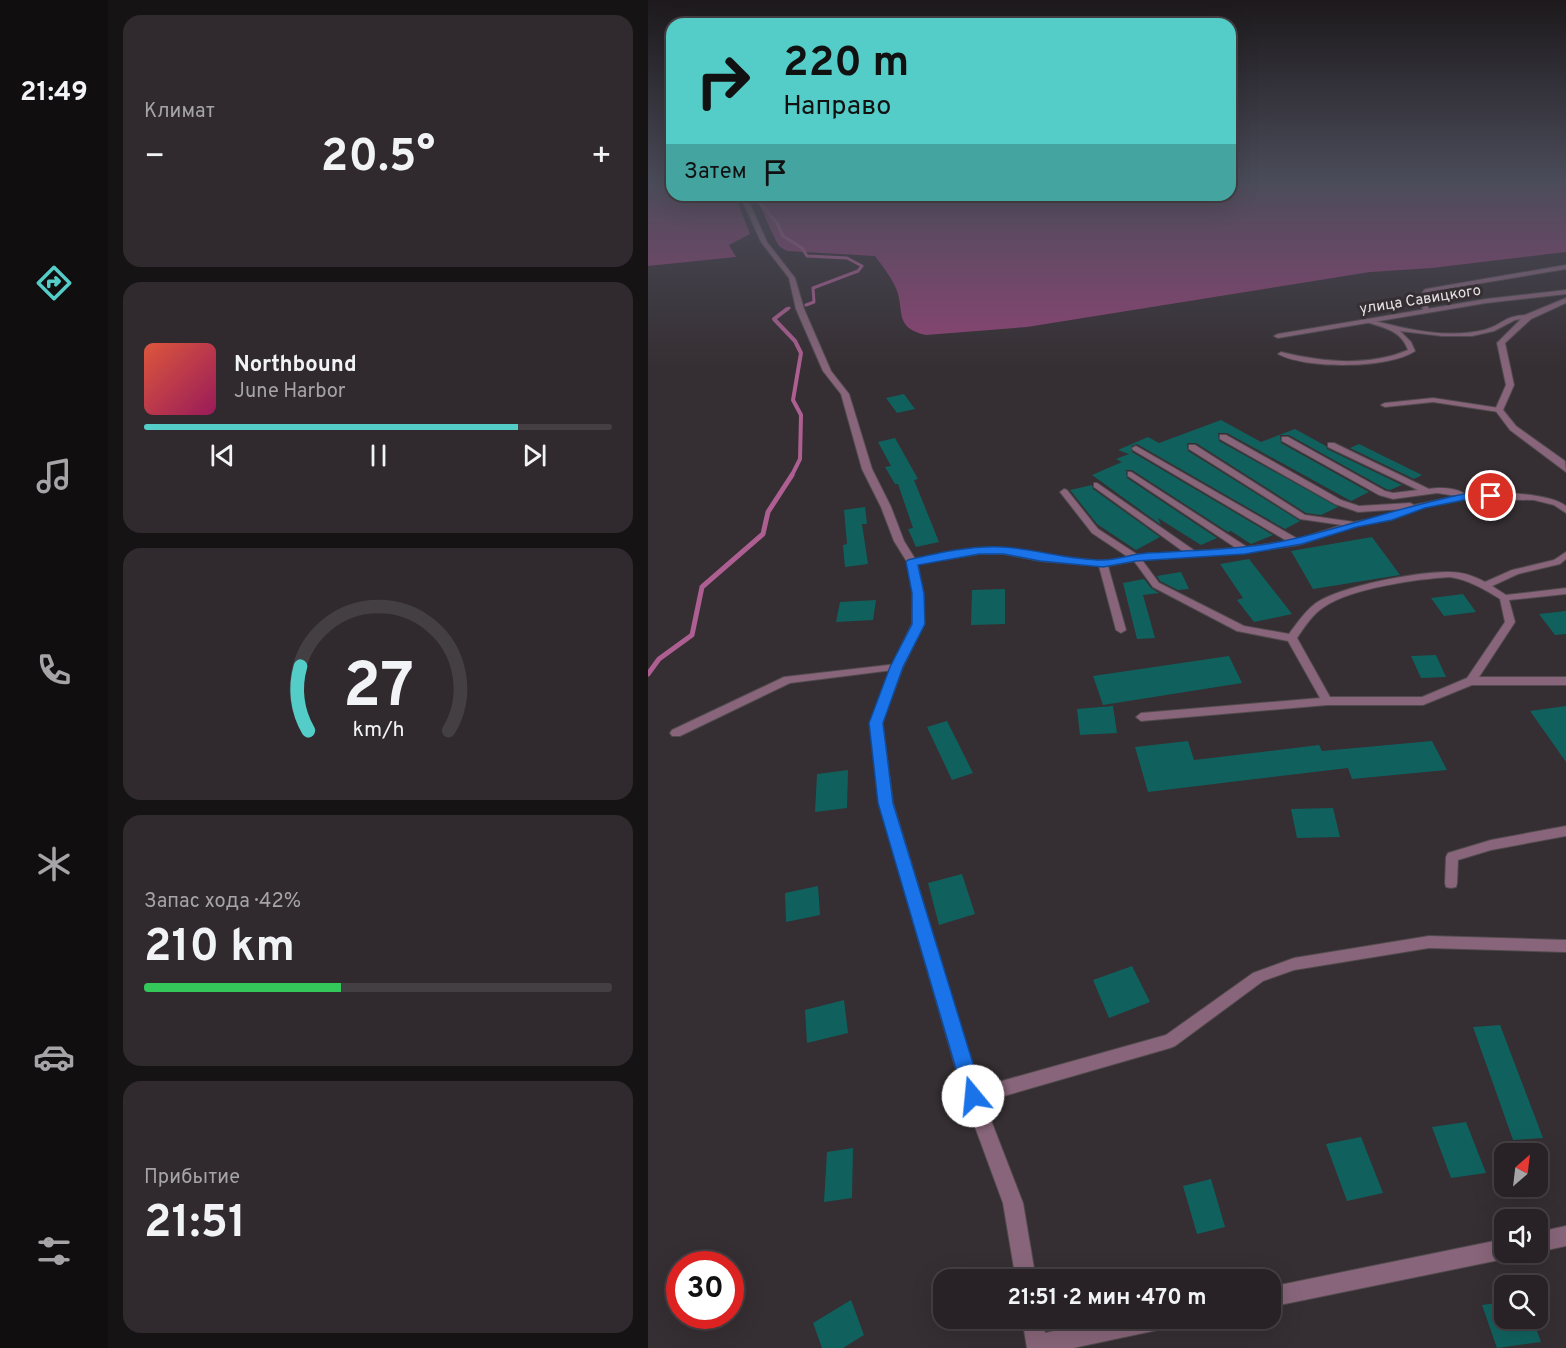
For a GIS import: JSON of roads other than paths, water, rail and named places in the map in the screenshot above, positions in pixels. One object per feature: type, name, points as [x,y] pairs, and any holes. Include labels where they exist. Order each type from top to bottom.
[{"type":"street","points":[[767,246],[792,278],[800,309],[828,371],[845,394],[867,469],[886,507],[899,541],[912,562],[918,593],[918,624],[897,667],[876,723],[886,803],[973,1096],[1013,1203],[1024,1269]]},
{"type":"street","name":"улица Савицкого","points":[[1278,336],[1426,310],[1566,292]]},
{"type":"street","points":[[1566,300],[1528,317],[1500,343],[1510,385],[1499,410],[1514,428],[1562,463],[1566,469]]},
{"type":"street","points":[[1548,1240],[1566,1236]]},
{"type":"street","points":[[1281,1295],[1494,1252]]},
{"type":"street","points":[[1034,1329],[1037,1347],[1118,1329]]},
{"type":"lane","points":[[1426,310],[1422,298],[1426,291],[1566,267]]},
{"type":"lane","points":[[1368,321],[1395,330],[1468,334],[1487,331],[1508,318],[1528,317]]},
{"type":"lane","points":[[1281,354],[1311,362],[1347,363],[1399,358],[1412,351],[1409,343],[1395,330]]},
{"type":"lane","points":[[1385,405],[1433,400],[1499,410]]},
{"type":"lane","points":[[1223,438],[1338,502],[1358,509],[1423,505],[1469,496]]},
{"type":"lane","points":[[1285,439],[1382,493],[1393,496],[1437,490]]},
{"type":"lane","points":[[1331,445],[1419,488],[1469,496],[1534,497],[1557,503],[1566,510]]},
{"type":"lane","points":[[1192,447],[1303,517],[1355,524]]},
{"type":"lane","points":[[1136,448],[1282,536],[1298,542]]},
{"type":"lane","points":[[1131,474],[1245,550]]},
{"type":"lane","points":[[1097,485],[1193,554]]},
{"type":"lane","points":[[1064,492],[1095,531],[1136,558],[1156,585],[1241,629],[1292,638]]},
{"type":"lane","points":[[912,562],[979,551],[1004,551],[1040,558],[1103,564],[1136,558],[1245,550],[1298,542],[1355,524],[1388,518],[1423,505]]},
{"type":"lane","points":[[1486,585],[1515,572],[1557,562],[1566,555]]},
{"type":"lane","points":[[1103,564],[1121,630]]},
{"type":"lane","points":[[1292,638],[1305,619],[1325,602],[1374,586],[1436,576],[1461,576],[1486,585],[1504,598],[1510,622],[1471,681]]},
{"type":"lane","points":[[1504,598],[1566,591]]},
{"type":"lane","points":[[1292,638],[1327,701]]},
{"type":"lane","points":[[676,733],[788,680],[897,667]]},
{"type":"lane","points":[[1142,717],[1327,701],[1423,701],[1471,681],[1566,681]]},
{"type":"lane","points":[[1451,883],[1452,857],[1491,845],[1566,831]]},
{"type":"lane","points":[[973,1096],[1170,1041],[1258,977],[1294,964],[1429,942],[1566,946]]},
{"type":"waterway","points":[[799,246],[807,256],[847,258],[862,266],[858,271],[813,288],[814,302],[806,305]]},
{"type":"waterway","points":[[785,311],[789,308]]},
{"type":"waterway","points":[[787,309],[774,319],[795,341],[801,353],[793,400],[801,415],[800,459],[792,475]]},
{"type":"waterway","points":[[648,674],[659,659],[692,635],[702,587],[763,534],[768,512],[792,475]]}]
